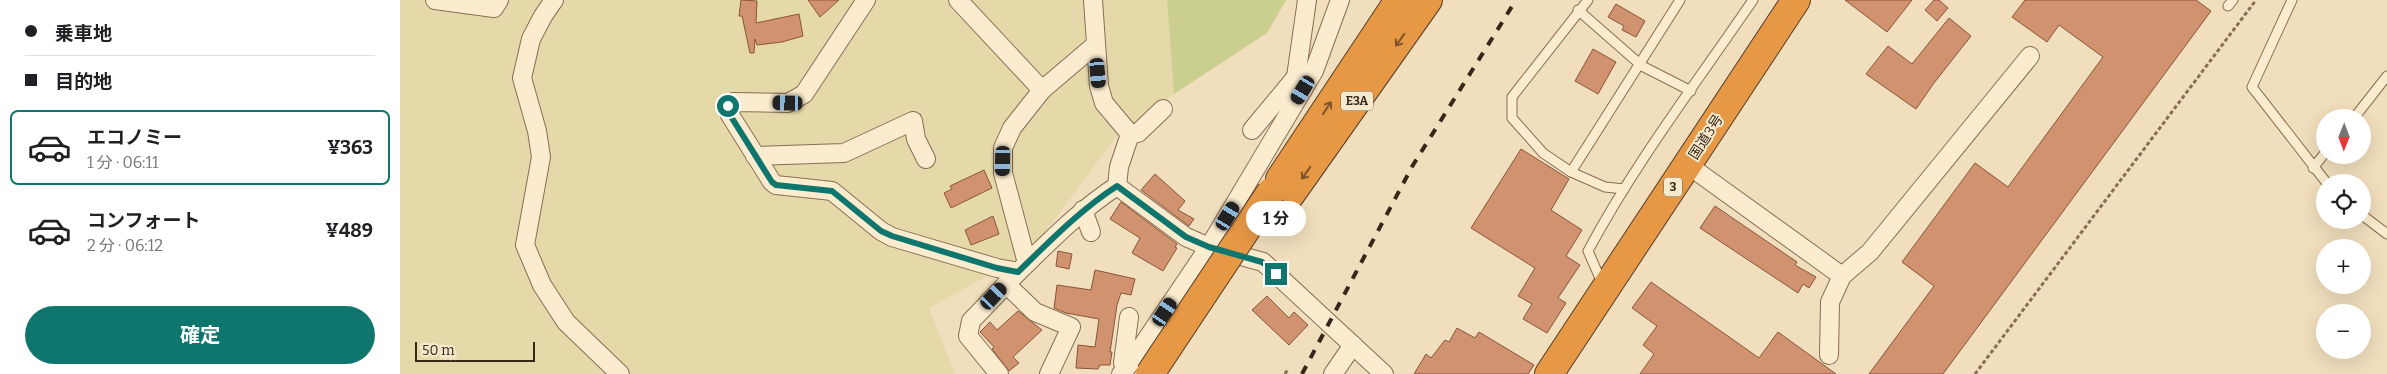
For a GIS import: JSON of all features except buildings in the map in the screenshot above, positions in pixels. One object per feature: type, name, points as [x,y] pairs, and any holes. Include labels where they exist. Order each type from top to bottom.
[{"type":"highway","name":"E3A","points":[[1168,374],[1399,0]]},
{"type":"highway","name":"E3A","points":[[1132,372],[1279,197],[1428,0]]},
{"type":"highway","name":"国道3号","points":[[1549,374],[1796,0]]},
{"type":"street","points":[[435,0],[494,8],[500,0]]},
{"type":"street","points":[[554,0],[531,39],[522,78],[537,131],[541,157],[526,245],[542,285],[566,322],[620,374]]},
{"type":"street","points":[[866,0],[804,94],[788,103],[733,102],[728,106],[730,115],[776,185],[832,191],[881,231],[892,236],[1017,273]]},
{"type":"street","points":[[958,0],[1042,90]]},
{"type":"street","points":[[1093,0],[1099,86],[1104,103],[1130,134]]},
{"type":"street","points":[[1129,317],[1123,363],[1132,372],[1209,247],[1300,83],[1307,0]]},
{"type":"street","points":[[1252,130],[1314,71],[1340,0]]},
{"type":"street","points":[[1049,374],[1071,327],[1035,312],[1017,273],[1003,173],[1004,148],[1012,128],[1042,90],[1095,45]]},
{"type":"street","points":[[1829,355],[1830,302],[1842,276],[1870,252],[2030,56]]},
{"type":"street","points":[[1130,134],[1138,133],[1163,109]]},
{"type":"street","points":[[756,156],[844,153],[913,121],[916,139],[926,159]]},
{"type":"street","points":[[999,374],[968,336],[971,321],[1082,210],[1117,186],[1119,167],[1130,134]]},
{"type":"street","points":[[1688,165],[1842,276]]},
{"type":"street","points":[[1117,186],[1186,237],[1209,247],[1262,262],[1384,374]]},
{"type":"street","points":[[1082,210],[1091,232]]},
{"type":"street","points":[[1333,374],[1353,345]]},
{"type":"lane","points":[[1588,0],[1578,10],[1512,97],[1512,118],[1531,142],[1543,153],[1571,172],[1605,187],[1624,189]]},
{"type":"lane","points":[[1571,172],[1680,0]]},
{"type":"lane","points":[[1605,290],[1588,251],[1624,189],[1753,0]]},
{"type":"lane","points":[[2292,0],[2252,87],[2319,174]]},
{"type":"lane","points":[[1578,10],[1640,64],[1691,91]]},
{"type":"lane","points":[[2361,109],[2387,76]]},
{"type":"lane","points":[[2314,168],[2317,164]]},
{"type":"lane","points":[[2371,222],[2387,234]]},
{"type":"path","points":[[1975,374],[2256,0]]},
{"type":"path","points":[[1285,374],[1288,370]]},
{"type":"shaded area","points":[[400,0],[1167,0],[1174,94],[1115,138],[1036,245],[1016,260],[929,308],[955,374],[400,374]]},
{"type":"green space","points":[[1167,0],[1286,0],[1267,33],[1174,94]]},
{"type":"railway","points":[[1302,374],[1413,165],[1516,0]]},
{"type":"route","points":[[728,106],[730,115],[772,182],[776,185],[832,191],[881,231],[892,236],[997,268],[1018,272],[1072,219],[1093,201],[1117,186],[1186,237],[1209,247],[1262,262],[1276,274]]}]
